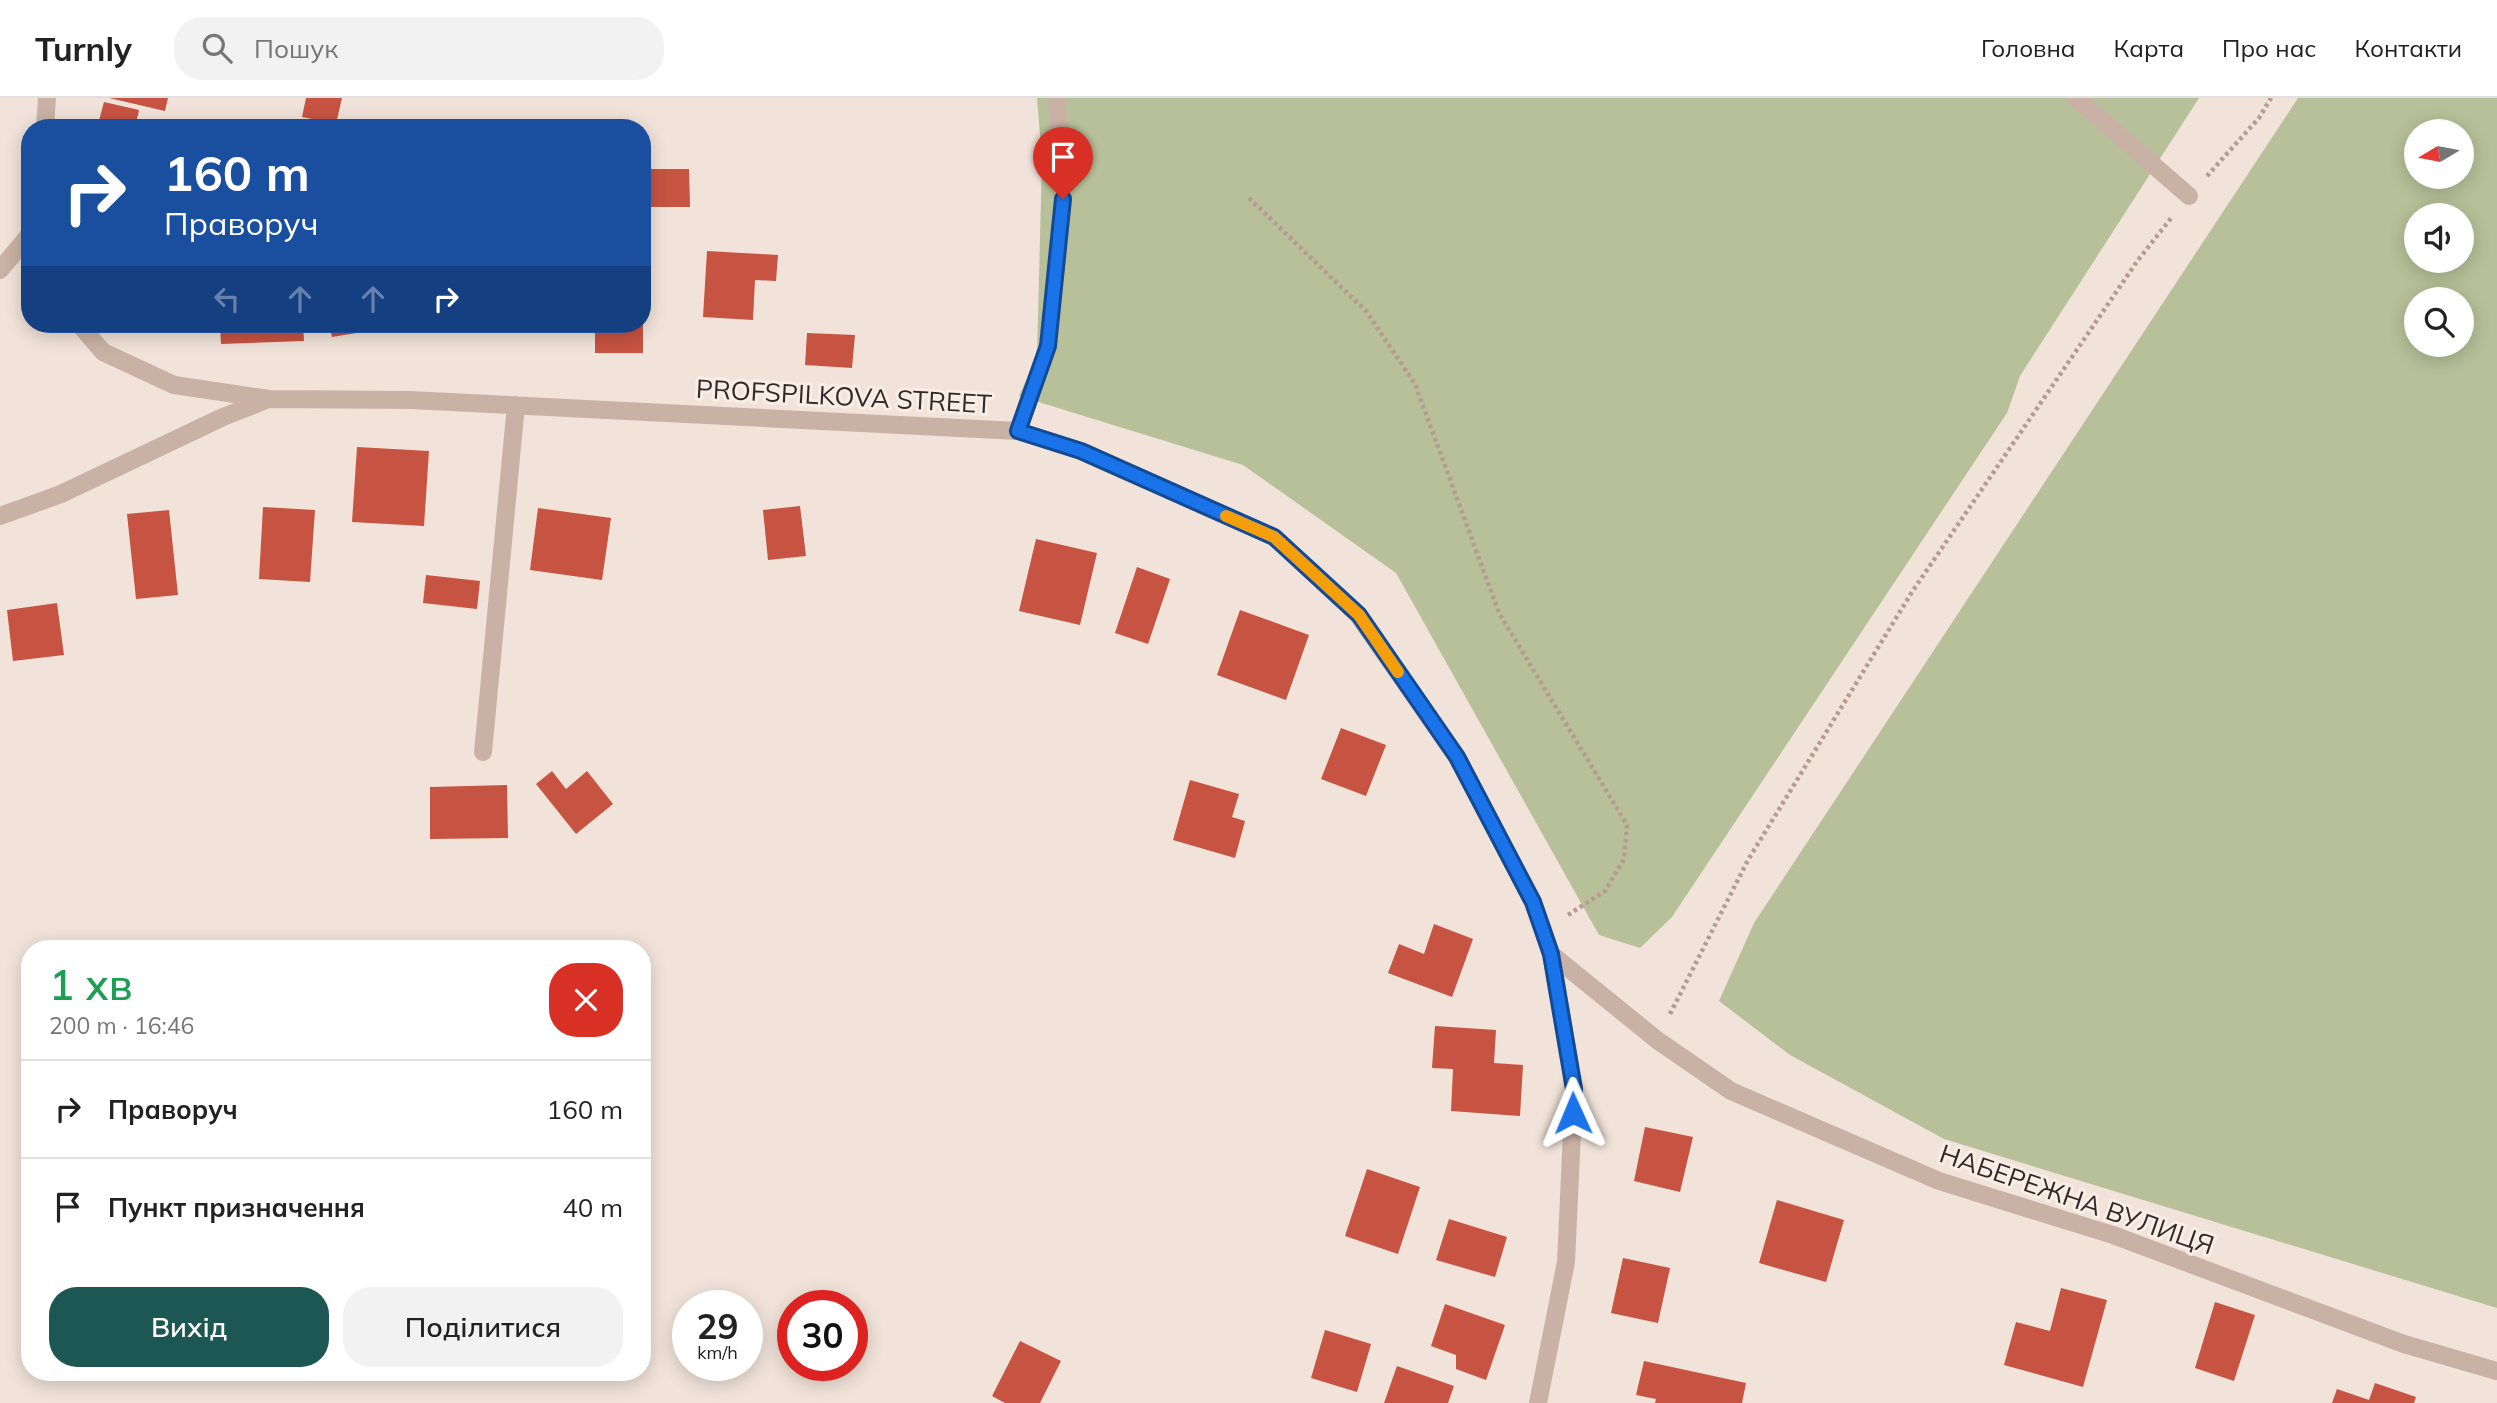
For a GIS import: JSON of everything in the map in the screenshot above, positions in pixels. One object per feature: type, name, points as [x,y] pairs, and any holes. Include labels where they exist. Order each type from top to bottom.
[{"type":"street","points":[[46,119],[47,98]]},
{"type":"street","points":[[1018,431],[1048,346],[1063,199],[1057,98]]},
{"type":"street","points":[[2076,98],[2189,197]]},
{"type":"street","points":[[0,270],[21,245]]},
{"type":"street","points":[[87,333],[103,352],[174,385],[269,399]]},
{"type":"street","points":[[0,516],[61,494],[223,417],[269,399]]},
{"type":"street","name":"PROFSPILKOVA STREET","points":[[269,399],[411,400],[1018,431],[1081,451],[1274,537],[1359,615],[1457,757],[1533,902],[1551,954],[1574,1089],[1566,1262],[1538,1403]]},
{"type":"street","points":[[483,752],[516,405]]},
{"type":"street","name":"НАБЕРЕЖНА ВУЛИЦЯ","points":[[1551,954],[1657,1040],[1731,1091],[1939,1181],[2113,1235],[2404,1344],[2497,1371]]},
{"type":"path","points":[[1657,1040],[1748,860],[1912,592],[2138,260],[2259,117],[2271,98]]},
{"type":"path","points":[[1249,198],[1366,311],[1415,384],[1499,613],[1627,825],[1624,859],[1605,891],[1543,930]]},
{"type":"green space","points":[[1037,98],[2199,98],[2020,376],[2007,413],[1672,917],[1640,948],[1599,935],[1396,573],[1243,465],[1019,396],[1037,356],[1042,159]]},
{"type":"green space","points":[[2298,98],[2497,98],[2497,1308],[1944,1139],[1790,1055],[1719,1001],[1754,923]]},
{"type":"building","points":[[109,98],[168,98],[165,111]]},
{"type":"building","points":[[306,98],[342,98],[337,119],[302,117]]},
{"type":"building","points":[[104,102],[139,110],[137,119],[99,119]]},
{"type":"building","points":[[651,169],[689,169],[690,207],[651,207]]},
{"type":"building","points":[[707,251],[778,255],[776,281],[755,280],[753,320],[703,317]]},
{"type":"building","points":[[220,333],[304,333],[304,341],[221,344]]},
{"type":"building","points":[[331,333],[356,333],[332,337]]},
{"type":"building","points":[[595,333],[643,333],[643,353],[595,353]]},
{"type":"building","points":[[807,333],[855,335],[852,368],[805,365]]},
{"type":"building","points":[[357,447],[429,451],[424,526],[352,522]]},
{"type":"building","points":[[800,506],[806,556],[768,560],[763,510]]},
{"type":"building","points":[[263,507],[315,510],[310,582],[259,579]]},
{"type":"building","points":[[538,508],[611,518],[602,580],[530,570]]},
{"type":"building","points":[[169,510],[178,595],[136,599],[127,514]]},
{"type":"building","points":[[1036,539],[1097,553],[1080,625],[1019,611]]},
{"type":"building","points":[[1137,567],[1170,579],[1148,644],[1115,633]]},
{"type":"building","points":[[426,575],[480,581],[477,609],[423,603]]},
{"type":"building","points":[[57,603],[64,655],[13,661],[7,610]]},
{"type":"building","points":[[1240,610],[1309,635],[1286,700],[1217,675]]},
{"type":"building","points":[[1341,728],[1386,745],[1366,796],[1321,779]]},
{"type":"building","points":[[552,771],[566,789],[587,771],[613,804],[576,834],[536,784]]},
{"type":"building","points":[[1190,780],[1239,794],[1232,817],[1245,821],[1235,858],[1173,840]]},
{"type":"building","points":[[507,785],[508,838],[430,839],[430,787]]},
{"type":"building","points":[[1434,924],[1473,939],[1452,997],[1388,973],[1399,944],[1424,954]]},
{"type":"building","points":[[1435,1026],[1496,1030],[1494,1063],[1523,1065],[1520,1116],[1451,1111],[1453,1069],[1432,1068]]},
{"type":"building","points":[[1645,1127],[1693,1137],[1680,1192],[1634,1181]]},
{"type":"building","points":[[1367,1169],[1420,1187],[1398,1254],[1345,1236]]},
{"type":"building","points":[[1777,1200],[1844,1220],[1826,1282],[1759,1263]]},
{"type":"building","points":[[1449,1219],[1507,1237],[1495,1277],[1436,1260]]},
{"type":"building","points":[[1623,1258],[1670,1268],[1658,1323],[1611,1313]]},
{"type":"building","points":[[2061,1288],[2107,1300],[2083,1387],[2004,1365],[2016,1322],[2050,1331]]},
{"type":"building","points":[[2215,1302],[2255,1315],[2234,1381],[2195,1368]]},
{"type":"building","points":[[1445,1304],[1505,1325],[1486,1380],[1456,1369],[1456,1355],[1431,1346]]},
{"type":"building","points":[[1325,1330],[1371,1344],[1357,1392],[1311,1378]]},
{"type":"building","points":[[1020,1341],[1061,1361],[1040,1403],[1005,1403],[992,1396]]},
{"type":"building","points":[[1644,1361],[1746,1383],[1742,1403],[1655,1403],[1656,1399],[1636,1395]]},
{"type":"building","points":[[1397,1366],[1454,1386],[1448,1403],[1384,1403]]},
{"type":"building","points":[[2375,1383],[2416,1397],[2414,1403],[2332,1403],[2337,1389],[2369,1400]]},
{"type":"slow traffic","points":[[1226,516],[1274,537],[1359,615],[1398,672]]},
{"type":"route","points":[[1063,199],[1048,346],[1018,431],[1081,451],[1274,537],[1359,615],[1457,757],[1533,902],[1551,954],[1574,1089],[1573,1113]]}]
